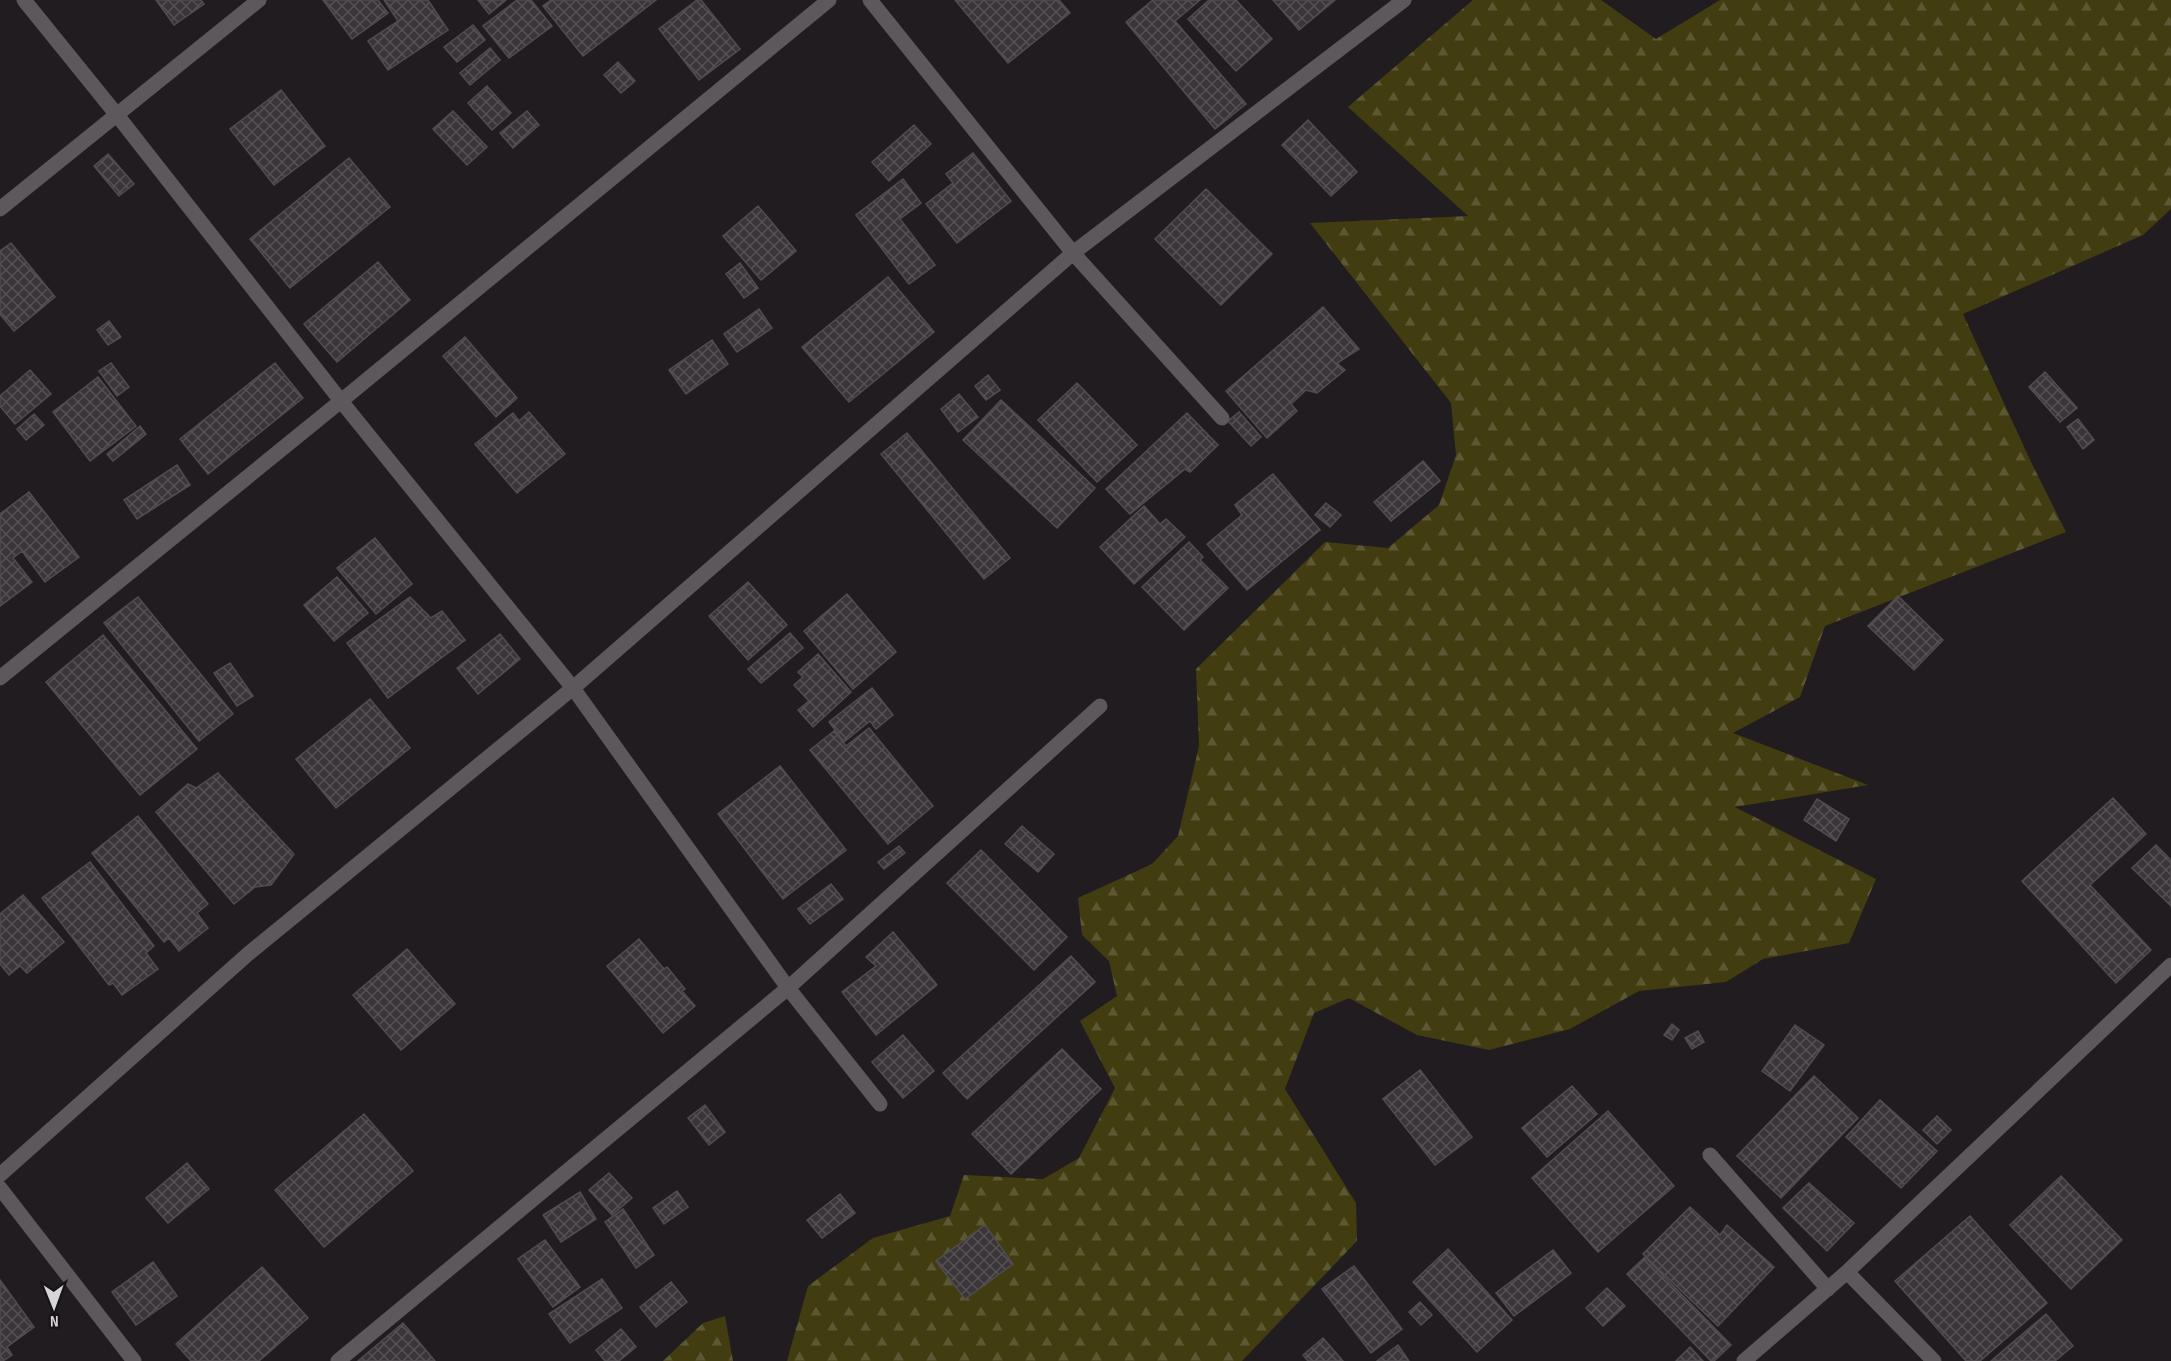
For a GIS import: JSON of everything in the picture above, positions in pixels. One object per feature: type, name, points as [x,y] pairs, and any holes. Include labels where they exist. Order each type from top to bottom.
[{"type":"street","points":[[24,0],[341,401],[573,688],[788,988],[880,1104]]},
{"type":"street","points":[[0,209],[260,0]]},
{"type":"street","points":[[0,678],[829,0]]},
{"type":"street","points":[[870,0],[1073,253],[1222,418]]},
{"type":"street","points":[[0,1175],[248,954],[573,688],[1073,253],[1404,0]]},
{"type":"street","points":[[338,1361],[788,988],[1100,706]]},
{"type":"street","points":[[1744,1361],[1847,1272],[2171,965]]},
{"type":"street","points":[[1710,1155],[1828,1289]]},
{"type":"street","points":[[0,1188],[134,1361]]},
{"type":"street","points":[[1847,1272],[1934,1361]]},
{"type":"green space","points":[[1473,0],[1601,0],[1656,39],[1720,0],[2171,0],[2171,209],[2143,235],[1963,314],[2066,532],[1825,626],[1800,697],[1733,733],[1868,785],[1735,807],[1876,879],[1849,943],[1763,959],[1726,982],[1639,991],[1570,1029],[1489,1050],[1417,1035],[1349,998],[1314,1013],[1285,1089],[1356,1203],[1357,1241],[1242,1361],[787,1361],[808,1286],[873,1238],[950,1216],[964,1175],[1043,1179],[1079,1158],[1115,1088],[1080,1021],[1117,996],[1109,961],[1082,935],[1078,898],[1152,864],[1178,836],[1199,746],[1196,669],[1325,542],[1388,548],[1439,505],[1456,455],[1451,403],[1310,223],[1468,216],[1348,107]]},
{"type":"green space","points":[[725,1316],[733,1361],[663,1361],[703,1323]]},
{"type":"building","points":[[156,0],[201,0],[204,4],[174,25]]},
{"type":"building","points":[[323,0],[378,0],[388,13],[352,39]]},
{"type":"building","points":[[384,0],[428,0],[448,30],[388,70],[368,41],[398,21]]},
{"type":"building","points":[[478,0],[506,0],[489,14]]},
{"type":"building","points":[[517,0],[531,0],[552,26],[509,58],[483,26]]},
{"type":"building","points":[[551,0],[656,0],[583,56],[543,6]]},
{"type":"building","points":[[697,0],[701,0],[740,49],[699,80],[659,29]]},
{"type":"building","points":[[955,0],[1059,0],[1070,13],[1008,63]]},
{"type":"building","points":[[1153,0],[1200,0],[1175,21],[1246,104],[1215,129],[1126,22]]},
{"type":"building","points":[[1209,0],[1236,0],[1272,39],[1236,71],[1188,19]]},
{"type":"building","points":[[1273,0],[1335,0],[1299,30]]},
{"type":"building","points":[[473,25],[485,40],[457,62],[444,47]]},
{"type":"building","points":[[490,48],[500,60],[470,85],[460,73]]},
{"type":"building","points":[[618,62],[635,81],[621,93],[604,75]]},
{"type":"building","points":[[487,86],[511,113],[492,130],[468,103]]},
{"type":"building","points":[[281,90],[325,146],[274,185],[230,129]]},
{"type":"building","points":[[453,111],[487,147],[467,165],[433,129]]},
{"type":"building","points":[[527,111],[539,125],[513,148],[500,133]]},
{"type":"building","points":[[1308,120],[1357,172],[1331,196],[1282,145]]},
{"type":"building","points":[[914,125],[931,144],[889,181],[872,162]]},
{"type":"building","points":[[973,153],[1011,201],[957,243],[926,204],[953,183],[946,174]]},
{"type":"building","points":[[108,154],[134,184],[119,196],[94,166]]},
{"type":"building","points":[[349,158],[390,207],[290,288],[250,239]]},
{"type":"building","points":[[903,179],[921,203],[900,219],[935,265],[909,284],[856,215]]},
{"type":"building","points":[[1206,189],[1272,254],[1221,305],[1155,239]]},
{"type":"building","points":[[758,206],[796,251],[761,280],[723,236]]},
{"type":"building","points":[[11,243],[55,297],[14,331],[0,314],[0,251]]},
{"type":"building","points":[[378,262],[410,300],[337,362],[304,324]]},
{"type":"building","points":[[740,263],[758,288],[744,298],[726,274]]},
{"type":"building","points":[[888,277],[934,332],[849,402],[802,347]]},
{"type":"building","points":[[1323,307],[1359,349],[1337,363],[1345,370],[1317,393],[1306,390],[1291,404],[1297,411],[1267,438],[1226,391]]},
{"type":"building","points":[[759,309],[772,328],[737,352],[724,334]]},
{"type":"building","points":[[109,321],[121,337],[108,345],[97,330]]},
{"type":"building","points":[[465,337],[517,398],[496,417],[443,356]]},
{"type":"building","points":[[712,340],[728,364],[686,394],[669,370]]},
{"type":"building","points":[[111,363],[129,387],[117,396],[99,371]]},
{"type":"building","points":[[275,363],[303,398],[208,474],[180,439]]},
{"type":"building","points":[[30,370],[51,394],[15,424],[0,406],[0,396]]},
{"type":"building","points":[[2045,372],[2077,408],[2060,422],[2029,387]]},
{"type":"building","points":[[988,375],[1000,390],[986,400],[975,386]]},
{"type":"building","points":[[98,377],[136,426],[90,461],[53,412]]},
{"type":"building","points":[[1077,383],[1137,445],[1097,482],[1038,420]]},
{"type":"building","points":[[959,394],[978,417],[958,432],[941,409]]},
{"type":"building","points":[[1001,400],[1095,488],[1057,528],[963,440]]},
{"type":"building","points":[[529,412],[565,454],[517,493],[475,444],[513,413],[519,421]]},
{"type":"building","points":[[1239,412],[1261,437],[1251,446],[1228,421]]},
{"type":"building","points":[[1187,413],[1218,445],[1190,472],[1185,469],[1130,514],[1106,489]]},
{"type":"building","points":[[34,414],[44,425],[26,440],[17,429]]},
{"type":"building","points":[[2078,419],[2094,440],[2083,449],[2067,427]]},
{"type":"building","points":[[140,426],[146,434],[113,461],[107,454]]},
{"type":"building","points":[[907,433],[1010,558],[984,579],[881,454]]},
{"type":"building","points":[[1423,461],[1440,481],[1391,521],[1374,502]]},
{"type":"building","points":[[177,465],[190,485],[137,519],[124,500]]},
{"type":"building","points":[[1273,474],[1320,530],[1247,590],[1207,544],[1242,515],[1235,505]]},
{"type":"building","points":[[29,492],[79,557],[45,582],[22,551],[13,558],[32,582],[0,606],[0,514]]},
{"type":"building","points":[[1326,503],[1341,515],[1330,527],[1315,515]]},
{"type":"building","points":[[1144,506],[1160,524],[1166,519],[1185,537],[1134,584],[1100,547]]},
{"type":"building","points":[[375,538],[412,584],[376,614],[337,568]]},
{"type":"building","points":[[1189,542],[1203,557],[1200,560],[1228,588],[1184,630],[1142,587]]},
{"type":"building","points":[[337,577],[368,613],[334,641],[304,605]]},
{"type":"building","points":[[748,582],[787,625],[748,660],[709,616]]},
{"type":"building","points":[[847,594],[896,652],[853,689],[804,631]]},
{"type":"building","points":[[1898,596],[1943,640],[1914,670],[1868,626]]},
{"type":"building","points":[[138,597],[233,714],[199,741],[104,623]]},
{"type":"building","points":[[410,597],[431,618],[442,611],[465,640],[388,698],[347,643]]},
{"type":"building","points":[[790,633],[803,648],[761,683],[748,669]]},
{"type":"building","points":[[500,634],[520,659],[478,694],[457,668]]},
{"type":"building","points":[[103,635],[197,749],[140,795],[46,682]]},
{"type":"building","points":[[818,654],[851,692],[813,727],[798,710],[809,701],[794,685],[803,677],[798,672]]},
{"type":"building","points":[[230,663],[253,696],[237,706],[214,673]]},
{"type":"building","points":[[872,688],[893,715],[876,729],[870,721],[844,742],[829,722]]},
{"type":"building","points":[[370,699],[410,748],[336,808],[296,759]]},
{"type":"building","points":[[869,728],[933,806],[888,844],[810,750],[834,731],[846,746]]},
{"type":"building","points":[[780,766],[846,850],[783,899],[718,814]]},
{"type":"building","points":[[218,773],[294,854],[271,885],[255,887],[234,904],[156,812],[188,784],[196,788]]},
{"type":"building","points":[[2113,798],[2146,834],[2090,885],[2151,950],[2116,983],[2022,881]]},
{"type":"building","points":[[1817,799],[1849,819],[1836,841],[1804,820]]},
{"type":"building","points":[[138,816],[208,904],[197,913],[208,928],[179,951],[169,938],[164,942],[92,853]]},
{"type":"building","points":[[1022,826],[1054,854],[1038,872],[1005,844]]},
{"type":"building","points":[[2156,845],[2171,860],[2171,906],[2132,868]]},
{"type":"building","points":[[899,846],[905,853],[884,869],[878,862]]},
{"type":"building","points":[[981,850],[1067,937],[1034,970],[947,883]]},
{"type":"building","points":[[90,862],[154,946],[146,953],[158,969],[122,995],[113,983],[109,985],[42,898]]},
{"type":"building","points":[[831,884],[843,899],[810,924],[798,909]]},
{"type":"building","points":[[23,895],[64,942],[27,973],[20,966],[9,975],[0,964],[0,914]]},
{"type":"building","points":[[893,932],[937,985],[876,1035],[842,992],[876,966],[866,957]]},
{"type":"building","points":[[639,939],[664,969],[667,967],[685,989],[682,991],[695,1006],[663,1033],[607,966]]},
{"type":"building","points":[[407,949],[455,1004],[401,1050],[353,995]]},
{"type":"building","points":[[1071,956],[1095,982],[967,1099],[943,1073]]},
{"type":"building","points":[[1672,1024],[1679,1030],[1672,1040],[1664,1035]]},
{"type":"building","points":[[1795,1025],[1824,1045],[1790,1091],[1762,1071]]},
{"type":"building","points":[[1698,1031],[1704,1042],[1692,1049],[1685,1038]]},
{"type":"building","points":[[903,1035],[934,1071],[903,1098],[872,1062]]},
{"type":"building","points":[[1062,1049],[1101,1089],[1011,1174],[972,1134]]},
{"type":"building","points":[[1420,1070],[1472,1137],[1435,1165],[1383,1099]]},
{"type":"building","points":[[1814,1076],[1858,1118],[1781,1198],[1737,1156]]},
{"type":"building","points":[[1572,1086],[1597,1114],[1547,1157],[1522,1128]]},
{"type":"building","points":[[1880,1100],[1937,1151],[1901,1188],[1846,1137]]},
{"type":"building","points":[[705,1105],[725,1132],[709,1145],[688,1118]]},
{"type":"building","points":[[1608,1111],[1674,1186],[1598,1252],[1532,1178]]},
{"type":"building","points":[[364,1114],[413,1171],[324,1247],[275,1190]]},
{"type":"building","points":[[1937,1116],[1951,1130],[1937,1144],[1923,1130]]},
{"type":"building","points":[[187,1163],[209,1189],[168,1223],[146,1198]]},
{"type":"building","points":[[609,1173],[632,1198],[612,1215],[589,1190]]},
{"type":"building","points":[[2061,1176],[2122,1240],[2071,1289],[2010,1225]]},
{"type":"building","points":[[1809,1183],[1854,1223],[1827,1251],[1783,1208]]},
{"type":"building","points":[[677,1191],[688,1207],[664,1224],[653,1208]]},
{"type":"building","points":[[580,1192],[596,1219],[561,1242],[543,1215]]},
{"type":"building","points":[[840,1194],[855,1213],[822,1238],[807,1220]]},
{"type":"building","points":[[1690,1207],[1720,1235],[1727,1225],[1774,1267],[1718,1326],[1643,1254]]},
{"type":"building","points":[[623,1209],[654,1255],[636,1268],[605,1222]]},
{"type":"building","points":[[1970,1216],[2047,1303],[1980,1361],[1966,1361],[1895,1281]]},
{"type":"building","points":[[985,1225],[1013,1264],[965,1299],[936,1261]]},
{"type":"building","points":[[545,1240],[580,1287],[553,1307],[518,1259]]},
{"type":"building","points":[[1448,1249],[1512,1320],[1477,1352],[1413,1282]]},
{"type":"building","points":[[1553,1250],[1571,1273],[1514,1316],[1496,1293]]},
{"type":"building","points":[[1645,1257],[1731,1345],[1714,1361],[1711,1361],[1627,1274]]},
{"type":"building","points":[[153,1262],[177,1296],[136,1325],[112,1292]]},
{"type":"building","points":[[1354,1266],[1402,1329],[1371,1353],[1322,1289]]},
{"type":"building","points":[[262,1267],[308,1318],[259,1361],[191,1361],[176,1344]]},
{"type":"building","points":[[602,1279],[622,1308],[570,1343],[549,1314]]},
{"type":"building","points":[[0,1280],[34,1327],[7,1347],[12,1355],[3,1361],[0,1361]]},
{"type":"building","points":[[671,1282],[687,1302],[656,1327],[640,1307]]},
{"type":"building","points":[[1607,1288],[1625,1306],[1603,1326],[1586,1308]]},
{"type":"building","points":[[1420,1302],[1432,1315],[1421,1325],[1409,1312]]},
{"type":"building","points":[[2046,1314],[2073,1346],[2055,1361],[1991,1361]]},
{"type":"building","points":[[403,1323],[435,1361],[358,1361]]},
{"type":"building","points":[[621,1329],[636,1347],[619,1361],[605,1361],[596,1350]]},
{"type":"building","points":[[1323,1338],[1343,1361],[1308,1361],[1303,1355]]},
{"type":"building","points":[[1398,1345],[1409,1361],[1377,1361]]},
{"type":"building","points":[[1690,1347],[1703,1361],[1676,1361]]}]
